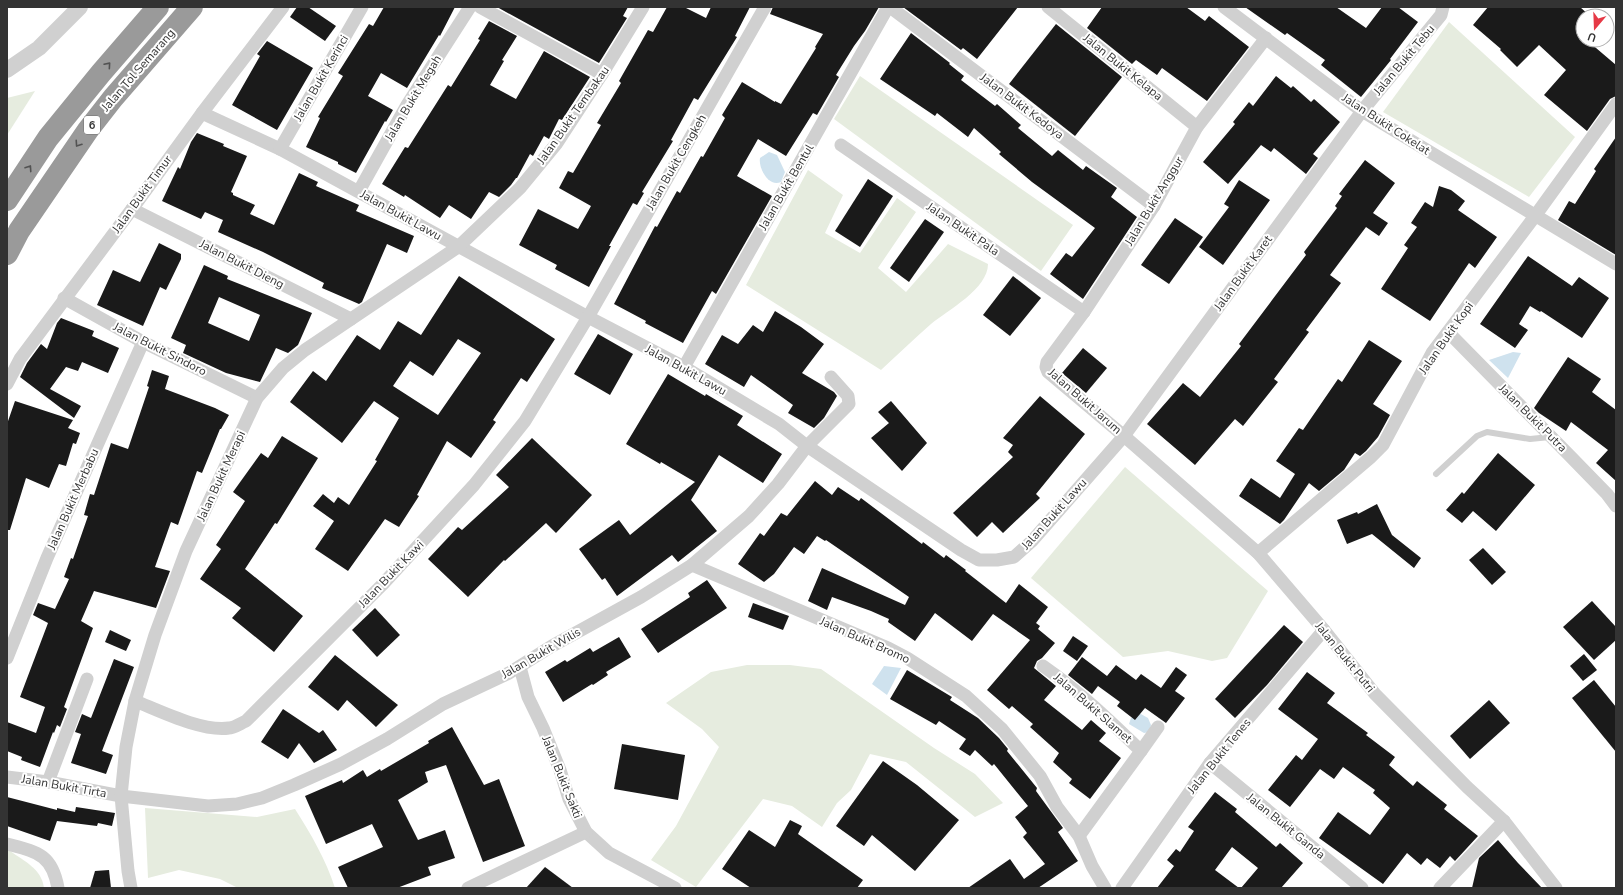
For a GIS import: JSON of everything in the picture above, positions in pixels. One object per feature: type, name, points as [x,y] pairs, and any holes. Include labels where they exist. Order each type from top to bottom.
[{"type":"highway","name":"Jalan Tol Semarang","points":[[7,200],[48,138],[100,73],[158,7]]},
{"type":"highway","name":"Jalan Tol Semarang","points":[[7,254],[19,231],[88,130],[113,98],[192,7]]},
{"type":"street","points":[[7,70],[39,48],[80,7]]},
{"type":"street","name":"Jalan Bukit Timur","points":[[7,384],[20,358],[202,113],[283,7]]},
{"type":"street","name":"Jalan Bukit Kerinci","points":[[280,149],[362,7]]},
{"type":"street","name":"Jalan Bukit Megah","points":[[358,192],[407,105],[470,7]]},
{"type":"street","points":[[480,7],[602,74]]},
{"type":"street","name":"Jalan Bukit Tembakau","points":[[458,247],[520,188],[557,143],[643,7]]},
{"type":"street","name":"Jalan Bukit Cengkeh","points":[[588,317],[764,7]]},
{"type":"street","name":"Jalan Bukit Kedoya","points":[[890,7],[1154,206]]},
{"type":"street","name":"Jalan Bukit Bentul","points":[[684,367],[890,7]]},
{"type":"street","name":"Jalan Bukit Kelapa","points":[[1048,7],[1197,127]]},
{"type":"street","name":"Jalan Bukit Cokelat","points":[[1224,7],[1362,111],[1616,264]]},
{"type":"street","name":"Jalan Bukit Tebu","points":[[1362,111],[1441,15],[1443,7]]},
{"type":"street","name":"Jalan Bukit Anggur","points":[[1046,367],[1047,362],[1084,312],[1154,206],[1197,127],[1266,38]]},
{"type":"street","name":"Jalan Bukit Kopi","points":[[1258,553],[1366,462],[1383,445],[1421,371],[1432,353],[1535,216],[1616,104]]},
{"type":"street","name":"Jalan Bukit Karet","points":[[1124,436],[1362,111]]},
{"type":"street","name":"Jalan Bukit Lawu","points":[[202,113],[280,149],[458,247],[684,367],[779,424],[807,446],[961,550],[979,560],[996,560],[1014,557],[1032,541],[1124,436]]},
{"type":"street","name":"Jalan Bukit Pala","points":[[841,145],[1084,312]]},
{"type":"street","name":"Jalan Bukit Dieng","points":[[132,209],[351,320]]},
{"type":"street","name":"Jalan Bukit Merapi","points":[[131,888],[121,796],[126,747],[135,701],[163,613],[186,551],[257,398],[283,368],[305,350],[458,247]]},
{"type":"street","name":"Jalan Bukit Sindoro","points":[[64,298],[143,342],[257,398]]},
{"type":"street","name":"Jalan Bukit Kawi","points":[[135,701],[213,729],[230,728],[246,721],[382,585],[474,485],[525,421],[588,317]]},
{"type":"street","name":"Jalan Bukit Putra","points":[[1448,332],[1616,506]]},
{"type":"street","name":"Jalan Bukit Merbabu","points":[[7,658],[47,558],[143,342]]},
{"type":"street","name":"Jalan Bukit Jarum","points":[[1046,367],[1048,372],[1124,436]]},
{"type":"street","points":[[807,446],[849,404],[848,396],[831,377]]},
{"type":"street","name":"Jalan Bukit Putri","points":[[1124,436],[1258,553],[1376,694],[1467,788],[1504,821],[1556,888]]},
{"type":"street","name":"Jalan Bukit Wilis","points":[[121,796],[208,806],[237,804],[262,798],[341,764],[387,739],[443,704],[520,667],[552,646],[641,597],[692,565],[750,516],[778,484],[807,446]]},
{"type":"street","name":"Jalan Bukit Bromo","points":[[692,565],[888,648],[907,658],[966,696],[1002,729],[1040,776],[1057,807],[1079,836],[1092,866],[1105,888]]},
{"type":"street","name":"Jalan Bukit Tenes","points":[[1122,888],[1210,763],[1324,630]]},
{"type":"street","name":"Jalan Bukit Slamet","points":[[1043,666],[1100,712],[1141,751]]},
{"type":"street","name":"Jalan Bukit Sakti","points":[[520,667],[528,697],[543,728],[560,770],[568,799],[586,832],[609,853],[675,888]]},
{"type":"street","points":[[48,782],[87,679]]},
{"type":"street","name":"Jalan Bukit Slamet","points":[[1079,836],[1158,727]]},
{"type":"street","name":"Jalan Bukit Ganda","points":[[1210,763],[1362,888]]},
{"type":"street","name":"Jalan Bukit Tirta","points":[[7,777],[48,782],[121,796]]},
{"type":"street","points":[[1440,888],[1504,821]]},
{"type":"street","points":[[472,887],[586,832]]},
{"type":"street","points":[[7,844],[42,855],[53,869],[58,888]]},
{"type":"lane","points":[[1436,474],[1477,436],[1487,432],[1530,440],[1551,437]]},
{"type":"shaded area","points":[[1449,22],[1575,137],[1529,197],[1383,112]]},
{"type":"shaded area","points":[[860,76],[1073,225],[1041,271],[834,119]]},
{"type":"shaded area","points":[[35,91],[7,135],[7,98]]},
{"type":"shaded area","points":[[808,170],[843,195],[825,233],[860,253],[897,198],[916,212],[878,268],[906,292],[948,244],[988,264],[986,273],[981,282],[966,298],[931,324],[881,370],[746,285]]},
{"type":"shaded area","points":[[1125,467],[1268,591],[1227,658],[1212,661],[1168,651],[1123,657],[1031,578]]},
{"type":"shaded area","points":[[747,665],[790,665],[821,669],[934,748],[975,774],[1003,803],[975,817],[906,762],[870,754],[851,790],[837,803],[822,827],[792,806],[763,799],[696,887],[651,860],[676,826],[719,747],[702,729],[666,703],[711,672]]},
{"type":"shaded area","points":[[145,808],[257,817],[295,809],[318,847],[335,888],[238,888],[220,879],[179,870],[148,878]]},
{"type":"shaded area","points":[[7,851],[10,851],[32,866],[43,881],[44,888],[7,888]]},
{"type":"water","points":[[769,152],[777,155],[785,172],[781,182],[777,183],[769,180],[765,176],[761,167],[760,158]]},
{"type":"water","points":[[1513,352],[1521,353],[1508,378],[1489,360]]},
{"type":"water","points":[[884,666],[901,668],[887,695],[872,684]]},
{"type":"water","points":[[1139,713],[1148,718],[1151,725],[1149,732],[1144,733],[1129,724],[1131,718]]},
{"type":"building","points":[[297,7],[308,7],[336,26],[325,41],[290,17]]},
{"type":"building","points":[[384,7],[455,7],[440,36],[439,35],[407,88],[381,73],[368,96],[393,110],[386,122],[385,121],[356,173],[338,164],[338,162],[306,147],[320,118],[318,117],[343,76],[338,73],[369,24],[373,26]]},
{"type":"building","points":[[497,7],[628,7],[623,16],[627,18],[599,63]]},
{"type":"building","points":[[667,7],[684,7],[706,18],[711,7],[750,7],[735,36],[737,37],[698,100],[694,98],[671,140],[673,141],[642,192],[644,193],[637,205],[633,203],[609,246],[611,246],[589,287],[555,269],[557,265],[519,245],[538,209],[578,229],[591,206],[559,188],[568,171],[573,173],[601,125],[597,123],[621,83],[619,81],[648,30],[653,32]]},
{"type":"building","points":[[773,7],[879,7],[836,75],[839,77],[817,115],[813,113],[786,156],[758,139],[737,176],[772,196],[716,294],[712,291],[683,343],[645,323],[646,321],[614,304],[655,226],[657,227],[677,191],[680,193],[701,156],[703,157],[725,118],[722,115],[742,82],[775,102],[781,104],[816,48],[815,47],[823,34],[770,14]]},
{"type":"building","points":[[903,7],[1018,7],[977,59],[963,48],[961,50]]},
{"type":"building","points":[[1102,7],[1186,7],[1205,21],[1209,16],[1249,47],[1207,101],[1162,68],[1157,75],[1136,60],[1132,64],[1087,28]]},
{"type":"building","points":[[1245,7],[1336,7],[1366,28],[1382,7],[1398,7],[1418,22],[1390,59],[1391,60],[1361,97],[1321,65],[1325,60],[1287,33],[1285,35]]},
{"type":"building","points":[[1488,7],[1580,7],[1581,8],[1575,8],[1575,48],[1596,48],[1616,65],[1616,96],[1610,99],[1587,131],[1544,95],[1566,70],[1539,45],[1517,67],[1500,50],[1501,49],[1473,25]]},
{"type":"building","points":[[489,21],[517,36],[502,60],[504,61],[490,85],[516,99],[544,51],[590,77],[562,120],[559,119],[549,139],[544,136],[533,156],[530,154],[517,178],[499,197],[489,192],[471,219],[449,205],[440,218],[405,195],[404,197],[382,184],[405,147],[408,148],[448,85],[451,87],[480,40],[478,39]]},
{"type":"building","points":[[1056,24],[1122,77],[1075,136],[1009,84]]},
{"type":"building","points":[[911,33],[950,63],[949,64],[964,76],[961,80],[995,106],[997,104],[1021,125],[1018,128],[1052,156],[1058,150],[1083,170],[1086,166],[1117,188],[1111,197],[1137,217],[1083,299],[1050,274],[1066,253],[1072,257],[1095,228],[1032,182],[999,154],[1001,152],[974,128],[968,137],[937,113],[935,116],[880,79]]},
{"type":"building","points":[[267,41],[313,68],[277,130],[232,105],[260,56],[257,54]]},
{"type":"building","points":[[1276,76],[1291,88],[1293,86],[1311,102],[1314,99],[1340,122],[1313,154],[1318,158],[1306,174],[1274,148],[1271,152],[1261,145],[1228,184],[1203,162],[1235,124],[1233,122],[1249,102],[1253,106]]},
{"type":"building","points":[[197,133],[224,144],[223,146],[247,156],[231,192],[233,195],[255,205],[250,214],[274,225],[299,173],[318,182],[316,186],[359,205],[356,211],[414,236],[407,253],[387,244],[362,302],[359,304],[322,288],[324,283],[263,252],[218,232],[223,220],[205,212],[201,219],[162,201],[178,167],[180,169],[191,142]]},
{"type":"building","points":[[1616,137],[1616,255],[1558,220],[1569,201],[1575,204],[1596,171],[1594,169]]},
{"type":"building","points":[[1365,160],[1395,183],[1373,213],[1388,223],[1379,236],[1366,227],[1330,275],[1341,283],[1306,330],[1309,332],[1274,379],[1278,382],[1243,426],[1235,419],[1195,465],[1147,424],[1183,383],[1200,397],[1241,346],[1239,344],[1306,255],[1304,252],[1337,208],[1335,206],[1342,196],[1339,194]]},
{"type":"building","points":[[868,179],[893,196],[860,247],[835,231]]},
{"type":"building","points":[[1239,180],[1270,200],[1223,265],[1199,247],[1229,207],[1224,204]]},
{"type":"building","points":[[1439,186],[1451,190],[1465,201],[1458,210],[1497,237],[1475,268],[1469,263],[1430,321],[1381,289],[1408,248],[1404,245],[1417,227],[1411,223],[1425,202],[1433,207]]},
{"type":"building","points":[[1175,218],[1203,237],[1169,284],[1141,265]]},
{"type":"building","points":[[925,219],[944,232],[909,282],[890,268]]},
{"type":"building","points":[[159,243],[181,254],[181,259],[166,290],[160,287],[143,326],[97,305],[113,270],[140,282]]},
{"type":"building","points":[[1528,256],[1572,286],[1579,277],[1609,298],[1582,338],[1541,311],[1540,312],[1530,306],[1519,324],[1528,330],[1515,348],[1480,324]]},
{"type":"building","points":[[204,265],[228,276],[227,279],[312,313],[298,345],[288,353],[276,348],[260,382],[226,373],[183,353],[186,345],[171,338]],"holes":[[[219,297],[260,315],[249,341],[208,323]]]},
{"type":"building","points":[[459,276],[555,339],[527,382],[521,378],[493,420],[496,422],[471,458],[447,441],[417,495],[419,496],[399,527],[385,519],[348,571],[315,549],[334,521],[313,506],[323,494],[334,503],[338,497],[349,505],[377,461],[375,460],[399,418],[374,401],[342,443],[290,402],[313,371],[326,381],[357,335],[380,350],[398,321],[421,335]],"holes":[[[458,339],[481,353],[438,415],[393,386],[410,361],[433,376]]]},
{"type":"building","points":[[1013,276],[1041,298],[1010,336],[983,315]]},
{"type":"building","points":[[775,311],[801,327],[824,344],[802,373],[834,392],[837,396],[824,418],[814,428],[788,413],[793,405],[751,375],[744,387],[705,364],[722,335],[738,344],[753,325],[763,332]]},
{"type":"building","points":[[61,318],[94,331],[92,336],[119,348],[108,373],[82,362],[78,371],[66,367],[50,389],[81,406],[74,418],[20,377],[27,363],[41,344],[47,349],[57,323]]},
{"type":"building","points":[[598,334],[633,354],[610,395],[574,374]]},
{"type":"building","points":[[1369,340],[1402,361],[1373,404],[1390,415],[1378,437],[1366,451],[1360,456],[1355,453],[1344,470],[1319,491],[1309,483],[1280,524],[1239,496],[1251,478],[1280,498],[1295,474],[1276,461],[1299,428],[1303,430],[1338,379],[1342,382]]},
{"type":"building","points":[[1083,348],[1107,368],[1086,393],[1062,373]]},
{"type":"building","points":[[1568,357],[1601,379],[1592,392],[1616,410],[1616,481],[1596,463],[1608,450],[1571,422],[1566,431],[1534,408]]},
{"type":"building","points":[[152,370],[169,376],[165,389],[215,408],[229,415],[220,429],[202,473],[197,471],[178,525],[171,522],[155,567],[170,571],[156,608],[94,591],[81,621],[93,628],[64,707],[67,709],[60,727],[57,725],[54,733],[53,732],[40,767],[21,760],[22,757],[7,751],[7,722],[36,733],[45,707],[20,697],[48,623],[33,615],[38,603],[55,609],[69,579],[64,577],[71,558],[73,559],[88,516],[84,515],[90,494],[94,495],[111,443],[128,449],[149,387],[147,386]]},
{"type":"building","points":[[668,374],[743,416],[737,425],[782,454],[763,483],[719,455],[691,500],[717,531],[678,562],[672,555],[617,596],[605,578],[602,580],[579,549],[619,520],[630,535],[695,482],[626,444]]},
{"type":"building","points":[[1040,396],[1085,434],[1036,494],[1040,498],[1003,533],[992,522],[977,537],[953,513],[1013,457],[1008,452],[1013,445],[1003,438]]},
{"type":"building","points":[[15,401],[73,420],[68,428],[80,433],[76,444],[73,443],[66,466],[59,464],[49,488],[26,478],[10,530],[7,530],[7,424]]},
{"type":"building","points":[[891,401],[927,443],[902,471],[871,438],[889,423],[878,412]]},
{"type":"building","points":[[282,436],[318,458],[277,524],[275,523],[245,569],[303,616],[274,652],[232,618],[241,608],[200,579],[221,549],[216,545],[245,501],[233,492],[261,453],[268,458]]},
{"type":"building","points":[[532,438],[592,495],[556,533],[546,523],[505,561],[504,560],[468,597],[428,559],[458,527],[462,530],[509,487],[496,475]]},
{"type":"building","points":[[1498,453],[1535,485],[1496,531],[1473,511],[1462,523],[1446,510],[1462,492],[1464,494]]},
{"type":"building","points":[[815,481],[832,495],[838,487],[859,501],[861,498],[922,544],[923,542],[944,558],[946,555],[1006,603],[1019,584],[1048,607],[1036,623],[1040,626],[1038,629],[1055,643],[1042,658],[1037,661],[1034,668],[1056,686],[1044,700],[1082,730],[1091,720],[1106,733],[1099,741],[1121,758],[1090,799],[1069,783],[1072,779],[1053,762],[1059,753],[1030,727],[1033,724],[1012,706],[1009,709],[987,690],[1030,640],[993,614],[972,641],[935,613],[915,641],[888,622],[889,619],[832,597],[827,610],[808,601],[822,568],[905,605],[909,597],[826,540],[825,541],[817,536],[804,554],[794,547],[774,574],[764,582],[738,564],[760,533],[764,536],[781,513],[787,516]]},
{"type":"building","points":[[1377,504],[1392,535],[1421,558],[1414,568],[1372,534],[1347,544],[1337,520],[1357,512],[1358,514]]},
{"type":"building","points":[[1483,548],[1506,572],[1492,585],[1469,560]]},
{"type":"building","points":[[707,580],[727,608],[658,653],[641,629],[690,597],[688,593]]},
{"type":"building","points":[[1592,601],[1616,627],[1616,640],[1594,660],[1563,627]]},
{"type":"building","points":[[753,603],[789,616],[783,630],[748,617]]},
{"type":"building","points":[[375,608],[400,635],[377,657],[352,630]]},
{"type":"building","points":[[1284,625],[1303,642],[1267,685],[1235,718],[1215,699]]},
{"type":"building","points":[[110,630],[131,640],[126,651],[105,642]]},
{"type":"building","points":[[1073,636],[1088,646],[1077,661],[1063,651]]},
{"type":"building","points":[[619,637],[631,657],[606,672],[608,675],[593,685],[592,684],[563,702],[545,672],[565,660],[567,662],[590,648],[593,652]]},
{"type":"building","points":[[1584,654],[1597,670],[1583,681],[1570,666]]},
{"type":"building","points":[[335,655],[398,705],[376,727],[347,700],[338,711],[308,687]]},
{"type":"building","points":[[1082,657],[1107,676],[1116,665],[1136,680],[1141,674],[1161,688],[1176,667],[1187,675],[1175,691],[1185,698],[1166,723],[1145,708],[1135,720],[1117,706],[1120,702],[1098,686],[1092,694],[1068,675]]},
{"type":"building","points":[[114,659],[134,667],[102,751],[113,755],[106,774],[71,763],[81,734],[75,732],[82,714],[91,718]]},
{"type":"building","points":[[907,670],[952,697],[950,700],[978,718],[999,738],[1008,749],[1007,751],[1037,788],[1036,791],[1063,828],[1058,832],[1078,861],[1038,888],[968,888],[1010,859],[1024,879],[1045,864],[1023,837],[1027,833],[1015,817],[1028,806],[994,764],[992,766],[975,750],[970,756],[959,749],[966,739],[939,721],[936,725],[890,699]]},
{"type":"building","points":[[1307,672],[1335,693],[1327,703],[1368,733],[1366,735],[1395,757],[1389,765],[1413,786],[1417,781],[1447,805],[1444,809],[1478,836],[1455,861],[1450,856],[1440,868],[1427,858],[1421,865],[1407,853],[1383,884],[1319,838],[1338,812],[1370,835],[1390,808],[1373,793],[1375,790],[1343,767],[1334,779],[1320,769],[1290,807],[1268,790],[1296,755],[1302,760],[1318,739],[1278,709]]},
{"type":"building","points":[[1594,680],[1616,707],[1616,752],[1572,698]]},
{"type":"building","points":[[1489,700],[1510,723],[1470,759],[1450,736]]},
{"type":"building","points":[[283,709],[319,733],[323,730],[337,750],[314,763],[299,743],[288,759],[261,742]]},
{"type":"building","points":[[452,727],[484,785],[499,779],[525,846],[483,862],[446,765],[425,772],[428,782],[398,800],[418,840],[445,830],[455,858],[428,867],[431,875],[397,888],[348,888],[338,867],[383,847],[372,824],[326,844],[305,796],[342,780],[343,783],[363,770],[367,777],[380,769],[381,771],[429,743],[428,741]]},
{"type":"building","points":[[622,744],[685,755],[678,800],[614,789]]},
{"type":"building","points":[[883,761],[917,785],[959,820],[915,871],[872,835],[864,846],[836,826]]},
{"type":"building","points":[[1215,792],[1237,809],[1235,812],[1276,847],[1280,843],[1303,863],[1281,888],[1241,888],[1258,868],[1232,847],[1215,870],[1239,888],[1157,888],[1174,866],[1167,860],[1176,849],[1180,852],[1194,831],[1188,827]]},
{"type":"building","points":[[7,797],[57,810],[57,808],[75,812],[76,807],[115,813],[112,826],[98,823],[97,826],[57,821],[50,841],[7,826]]},
{"type":"building","points":[[790,820],[802,826],[798,834],[863,880],[857,888],[751,888],[722,869],[749,830],[775,847]]},
{"type":"building","points":[[1498,840],[1542,888],[1472,888],[1479,858]]},
{"type":"building","points":[[545,867],[573,888],[526,888]]},
{"type":"building","points":[[109,870],[111,888],[90,888],[95,871]]}]
